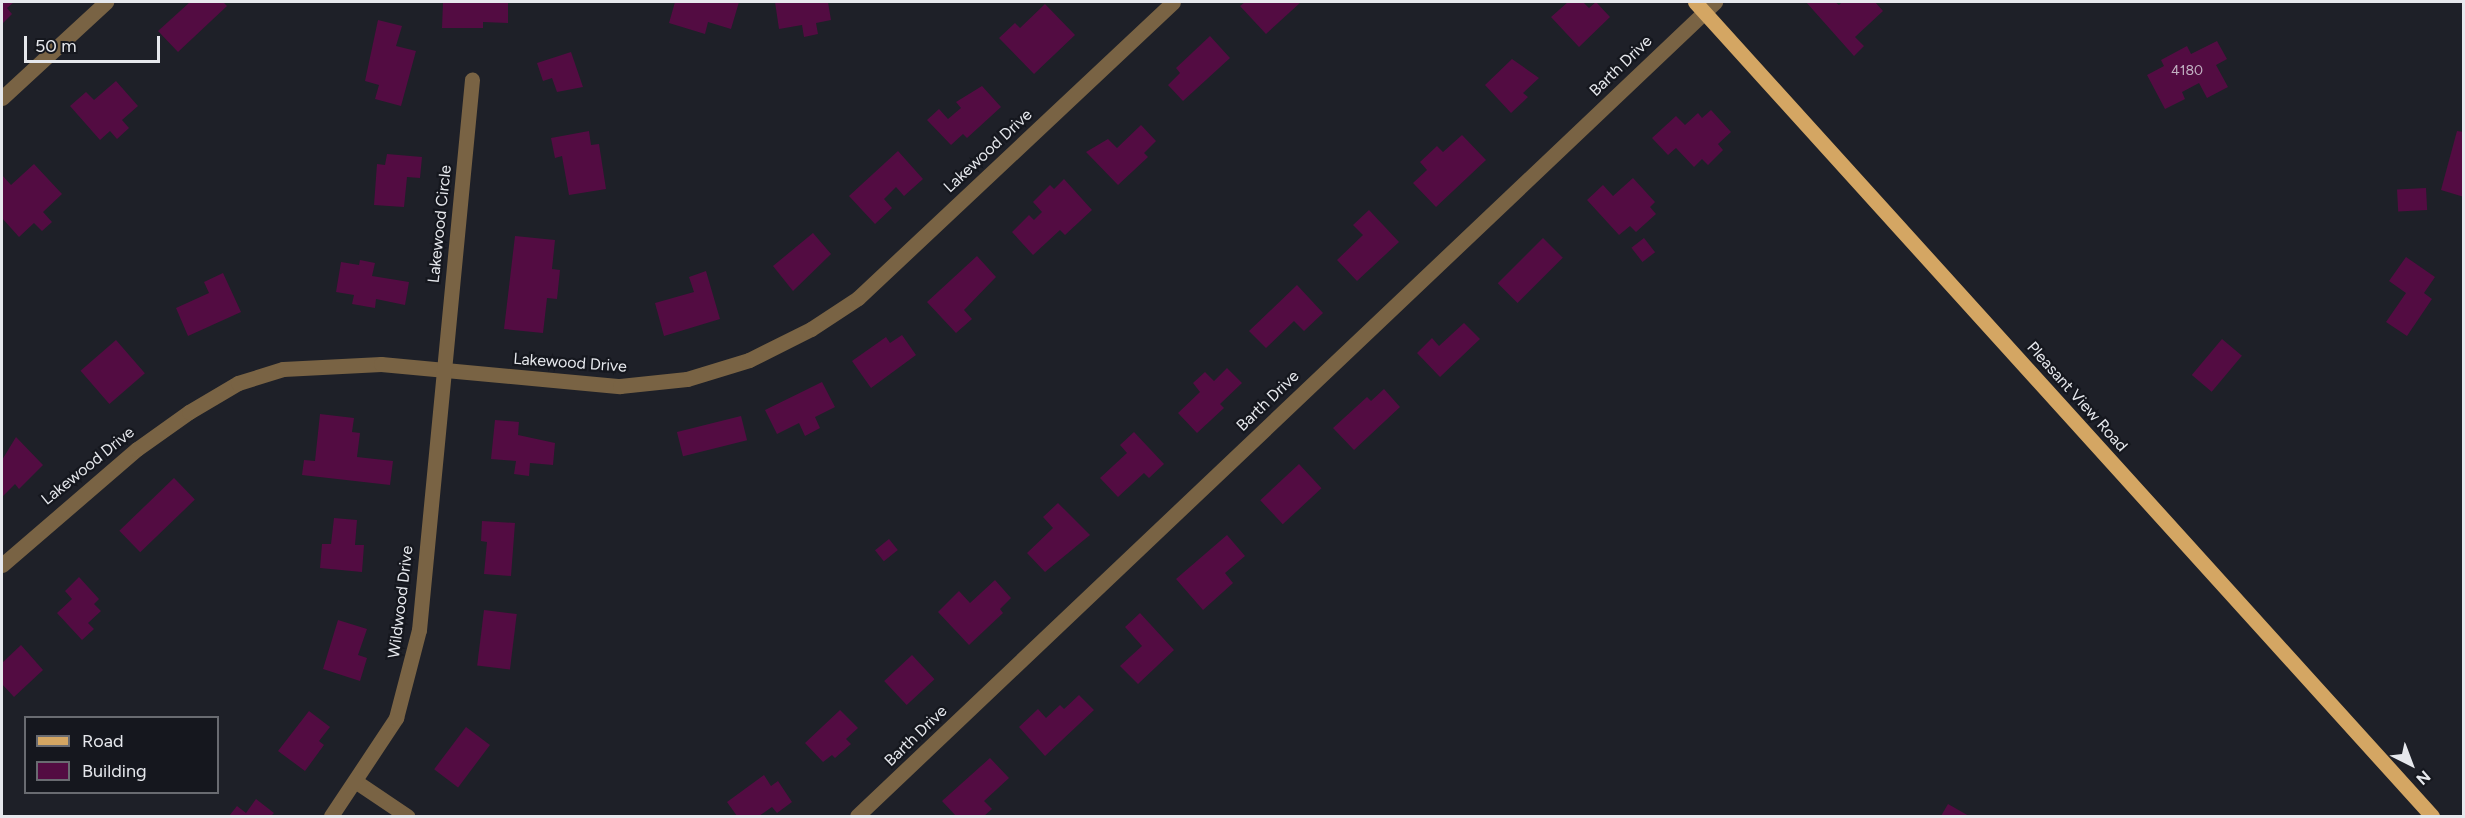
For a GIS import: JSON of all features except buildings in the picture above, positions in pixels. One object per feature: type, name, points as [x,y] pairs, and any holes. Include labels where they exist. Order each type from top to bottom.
[{"type":"main road","name":"Pleasant View Road","points":[[1705,5],[2432,816]]},
{"type":"street","points":[[2,98],[106,2]]},
{"type":"street","name":"Lakewood Drive","points":[[2,565],[137,449],[238,383],[283,369],[381,364],[620,386],[687,379],[749,360],[811,329],[858,298],[1173,2]]},
{"type":"street","name":"Barth Drive","points":[[857,816],[1705,5]]},
{"type":"street","name":"Lakewood Circle","points":[[443,371],[472,80]]},
{"type":"street","name":"Wildwood Drive","points":[[331,816],[396,718],[410,673],[419,630],[443,371]]},
{"type":"street","points":[[355,781],[406,816]]}]
